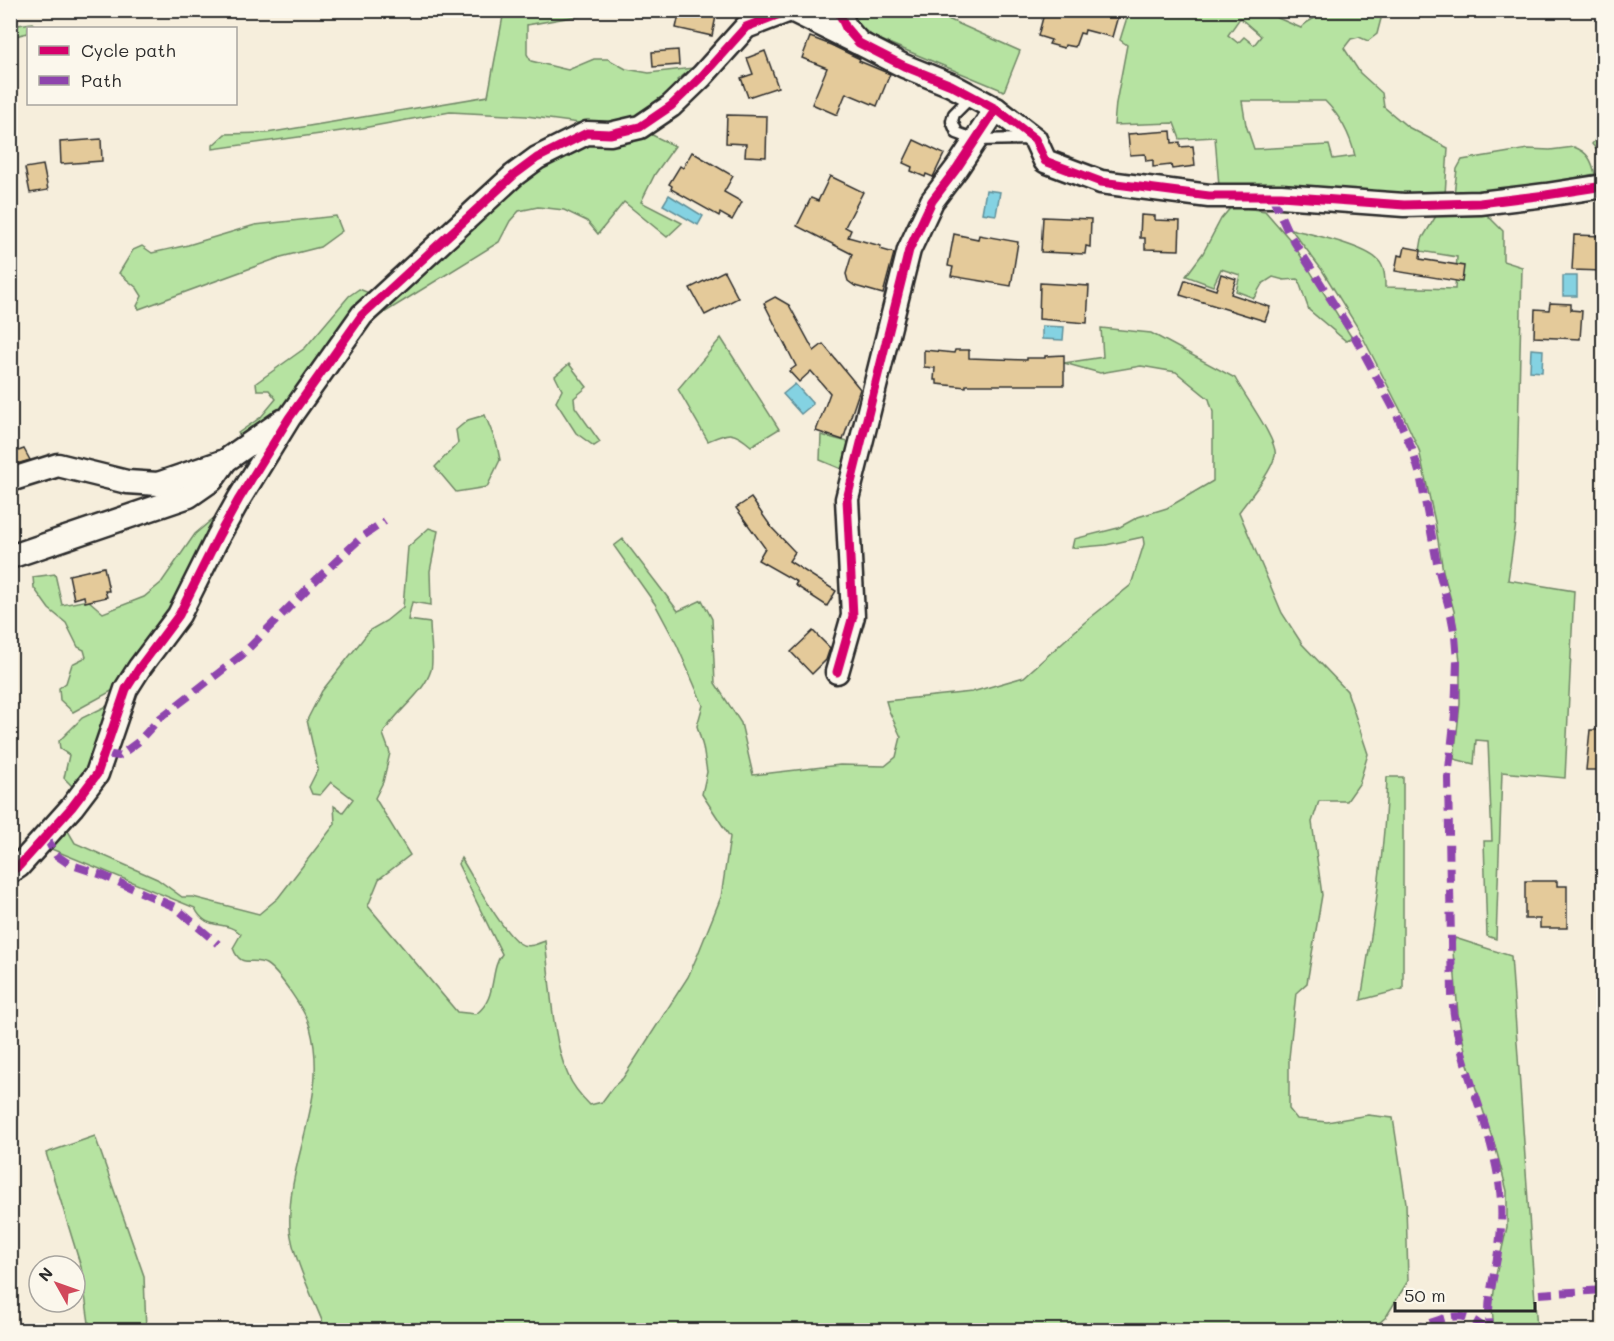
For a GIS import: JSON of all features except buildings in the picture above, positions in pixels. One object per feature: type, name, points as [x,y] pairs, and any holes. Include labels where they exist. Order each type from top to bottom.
[{"type":"street","points":[[10,872],[19,866],[72,807],[98,774],[126,689],[179,615],[219,535],[289,417],[362,315],[514,175],[537,158],[586,133],[610,134],[640,127],[671,106],[702,76],[746,27],[790,10],[904,66],[973,96],[996,109],[1035,139],[1045,160],[1101,182],[1209,196],[1281,196],[1404,205],[1480,203],[1604,186]]},
{"type":"street","points":[[838,10],[846,28],[859,43]]},
{"type":"street","points":[[837,672],[853,616],[847,499],[909,250],[932,201],[996,109]]},
{"type":"street","points":[[10,480],[58,465],[127,482],[158,484],[225,461],[289,417]]},
{"type":"street","points":[[10,557],[189,496],[212,480],[225,461]]},
{"type":"lane","points":[[973,96],[954,114],[952,121],[957,133],[976,140],[1035,139]]},
{"type":"green space","points":[[504,11],[606,11],[527,25],[527,54],[531,61],[568,70],[594,59],[608,59],[626,69],[649,73],[693,68],[677,80],[682,85],[647,112],[609,127],[526,116],[450,112],[363,128],[213,149],[213,145],[225,134],[267,133],[488,96]]},
{"type":"green space","points":[[849,11],[930,11],[1020,51],[1004,91],[874,37],[857,24]]},
{"type":"green space","points":[[1129,11],[1267,11],[1301,28],[1328,11],[1383,11],[1377,34],[1368,41],[1359,37],[1351,39],[1344,48],[1360,73],[1382,93],[1384,107],[1408,127],[1448,148],[1445,195],[1219,186],[1215,137],[1180,139],[1174,123],[1114,125],[1127,45],[1120,40]],"holes":[[[1240,18],[1261,36],[1254,45],[1244,37],[1238,43],[1228,35]],[[1242,101],[1325,101],[1344,126],[1355,156],[1333,159],[1329,145],[1254,149],[1246,125]]]},
{"type":"green space","points":[[32,23],[36,27],[27,27],[27,33],[11,37],[11,26]]},
{"type":"green space","points":[[642,130],[675,146],[655,174],[641,202],[682,223],[667,237],[624,202],[598,234],[587,221],[564,210],[538,207],[519,211],[510,221],[499,242],[374,319],[556,152]]},
{"type":"green space","points":[[1597,138],[1603,138],[1603,158],[1592,144]]},
{"type":"green space","points":[[1574,147],[1589,158],[1595,174],[1506,191],[1454,195],[1457,169],[1462,160],[1528,149],[1550,150]]},
{"type":"green space","points":[[1232,206],[1265,211],[1292,242],[1352,338],[1346,341],[1309,310],[1298,279],[1284,280],[1273,277],[1262,284],[1254,298],[1236,291],[1240,275],[1221,269],[1213,286],[1186,276],[1203,253],[1221,219]]},
{"type":"green space","points":[[1487,215],[1503,231],[1503,261],[1522,267],[1516,523],[1508,580],[1574,591],[1565,778],[1502,772],[1496,939],[1487,936],[1484,841],[1492,841],[1488,741],[1476,740],[1474,764],[1454,759],[1460,704],[1460,661],[1454,611],[1443,571],[1419,450],[1358,328],[1322,270],[1291,229],[1337,241],[1371,255],[1382,266],[1385,287],[1455,289],[1457,257],[1420,251],[1422,239],[1436,216]]},
{"type":"green space","points":[[336,216],[342,231],[320,247],[281,257],[139,309],[137,306],[142,296],[137,288],[119,273],[133,250],[142,246],[152,253],[255,225]]},
{"type":"green space","points":[[359,289],[369,293],[293,396],[273,418],[243,438],[238,433],[261,417],[276,399],[269,390],[257,390],[256,383],[305,348],[349,296]]},
{"type":"green space","points":[[1101,328],[1151,333],[1235,378],[1266,429],[1275,449],[1275,456],[1264,478],[1239,512],[1282,613],[1302,644],[1347,691],[1368,754],[1359,784],[1347,801],[1319,801],[1312,822],[1322,895],[1307,983],[1296,993],[1289,1058],[1289,1109],[1297,1119],[1327,1122],[1368,1115],[1393,1118],[1406,1203],[1408,1281],[1386,1317],[1371,1330],[323,1330],[323,1323],[295,1251],[290,1229],[294,1178],[315,1079],[315,1054],[310,1027],[303,1012],[285,983],[271,968],[261,962],[243,961],[236,955],[233,948],[241,934],[235,930],[210,923],[199,915],[195,908],[44,846],[66,821],[68,831],[75,843],[157,879],[182,897],[193,897],[259,914],[278,898],[335,824],[334,806],[343,812],[353,799],[331,782],[320,795],[312,794],[309,787],[318,769],[307,720],[322,691],[370,630],[403,607],[408,547],[429,528],[438,531],[430,571],[431,605],[412,602],[408,620],[430,623],[431,670],[422,688],[394,718],[383,734],[390,753],[383,782],[375,798],[410,855],[379,879],[368,906],[457,1012],[476,1014],[488,1000],[502,954],[458,864],[461,858],[496,916],[512,937],[525,946],[545,941],[552,1010],[563,1061],[572,1083],[587,1102],[590,1105],[602,1102],[623,1078],[688,977],[721,897],[730,837],[702,794],[707,772],[697,726],[703,705],[677,645],[655,604],[614,546],[623,539],[678,611],[702,600],[712,619],[715,683],[741,723],[753,775],[840,765],[885,766],[896,757],[901,737],[886,701],[972,692],[1024,677],[1085,622],[1131,585],[1144,544],[1143,537],[1106,545],[1072,548],[1074,539],[1118,528],[1138,517],[1167,508],[1213,481],[1213,412],[1209,399],[1176,372],[1141,366],[1100,373],[1064,363],[1103,357]]},
{"type":"green space","points":[[721,338],[779,429],[751,446],[740,437],[731,434],[708,441],[678,389]]},
{"type":"green space","points":[[569,364],[587,387],[574,398],[575,407],[600,442],[594,446],[576,433],[556,402],[562,390],[555,376]]},
{"type":"green space","points":[[485,415],[497,445],[500,460],[487,487],[456,492],[435,467],[458,443],[456,430],[468,420]]},
{"type":"green space","points":[[821,435],[852,443],[844,470],[820,460]]},
{"type":"green space","points":[[215,517],[217,521],[179,602],[119,687],[73,712],[60,700],[59,688],[66,683],[72,664],[86,657],[84,650],[78,647],[66,623],[49,609],[34,588],[33,577],[55,574],[62,605],[88,600],[103,613],[144,597],[161,583],[195,534]]},
{"type":"green space","points":[[115,702],[104,742],[75,789],[64,778],[69,755],[60,749],[59,741],[82,718]]},
{"type":"green space","points":[[1387,777],[1403,777],[1403,989],[1361,1000],[1381,861]]},
{"type":"green space","points":[[1455,938],[1511,956],[1537,1330],[1494,1330],[1492,1308],[1496,1275],[1507,1227],[1507,1191],[1467,1061],[1458,1014],[1453,951]]},
{"type":"green space","points":[[95,1136],[144,1276],[146,1330],[90,1330],[87,1309],[87,1254],[77,1254],[46,1153]]},
{"type":"water","points":[[986,190],[1000,192],[996,215],[982,213]]},
{"type":"water","points":[[669,195],[703,216],[698,225],[663,205]]},
{"type":"water","points":[[1563,276],[1577,276],[1577,296],[1563,296]]},
{"type":"water","points":[[1042,326],[1064,327],[1063,340],[1042,339]]},
{"type":"water","points":[[1531,349],[1543,350],[1542,372],[1530,371]]},
{"type":"water","points":[[795,384],[813,404],[801,414],[783,394]]},
{"type":"marked path","points":[[1272,196],[1288,232],[1356,339],[1397,415],[1412,449],[1420,475],[1438,568],[1451,615],[1457,661],[1455,714],[1448,778],[1452,995],[1460,1045],[1490,1140],[1500,1190],[1501,1231],[1490,1297],[1490,1330]]},
{"type":"marked path","points":[[105,754],[119,756],[138,742],[159,719],[242,655],[317,579],[363,536],[385,521]]},
{"type":"marked path","points":[[47,834],[56,855],[69,864],[102,875],[175,907],[218,944]]},
{"type":"marked path","points":[[1539,1294],[1604,1290]]},
{"type":"marked path","points":[[1408,1330],[1458,1316],[1476,1322],[1486,1330]]},
{"type":"cycle path","points":[[10,872],[19,866],[72,807],[97,774],[126,689],[179,615],[239,499],[289,418],[362,315],[514,175],[537,158],[587,133],[610,134],[640,127],[671,106],[702,76],[746,27],[790,10]]},
{"type":"cycle path","points":[[838,10],[846,28],[859,43],[904,66],[951,85],[996,109],[1035,139],[1045,161],[1101,182],[1209,196],[1281,196],[1404,205],[1480,203],[1604,186]]},
{"type":"cycle path","points":[[837,672],[853,616],[847,499],[909,250],[932,201],[996,109]]}]
